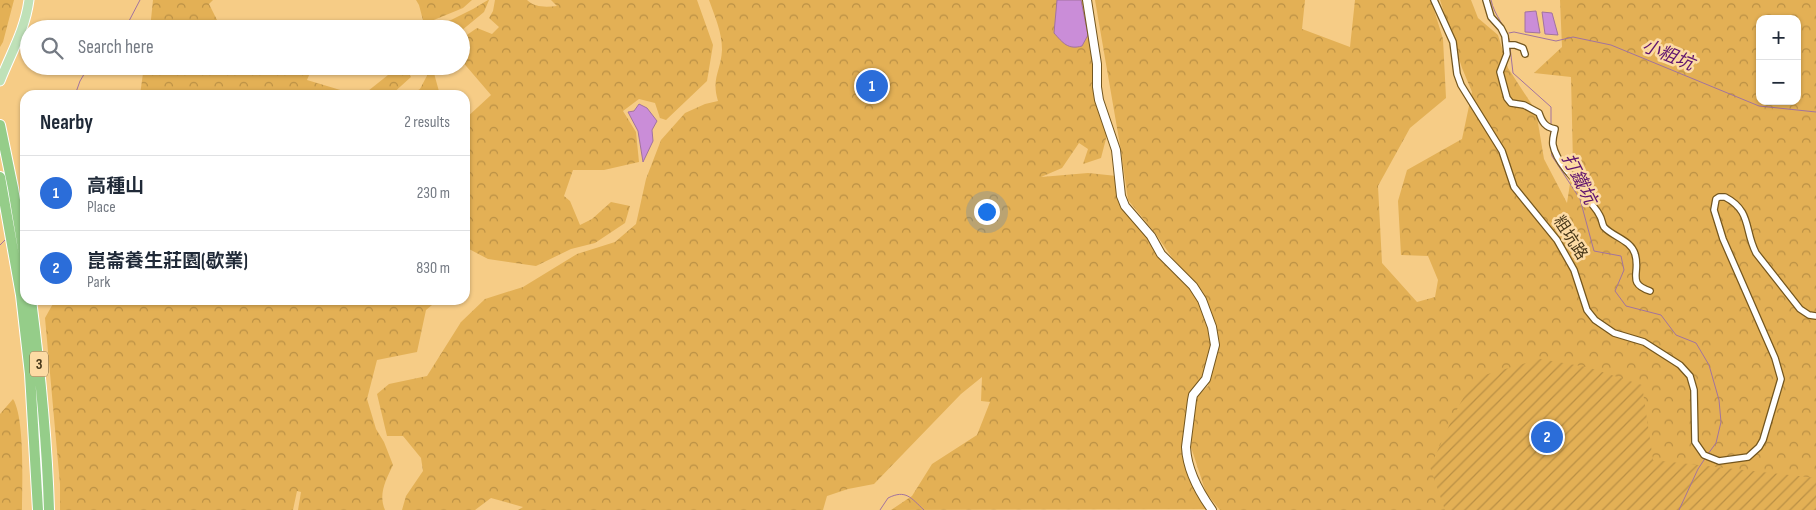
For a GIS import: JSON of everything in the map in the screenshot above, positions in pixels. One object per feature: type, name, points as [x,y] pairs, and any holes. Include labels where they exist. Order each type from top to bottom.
[{"type":"highway","points":[[0,125],[20,231]]},
{"type":"highway","name":"3","points":[[0,177],[20,295]]},
{"type":"highway","name":"3","points":[[21,305],[49,510]]},
{"type":"highway","name":"3","points":[[31,305],[41,379],[38,510]]},
{"type":"main road","points":[[0,81],[4,62],[19,25],[24,0]]},
{"type":"main road","points":[[26,20],[29,0]]},
{"type":"main road","points":[[4,62],[20,36]]},
{"type":"street","points":[[1087,0],[1096,51],[1100,100],[1114,141],[1120,189],[1125,206],[1151,236],[1164,258],[1192,286],[1202,300],[1212,327],[1215,345],[1206,378],[1192,400],[1186,447],[1195,481],[1212,510]]},
{"type":"street","name":"粗坑路","points":[[1434,0],[1453,42],[1457,74],[1461,85],[1502,151],[1514,187],[1545,223],[1570,263],[1590,315],[1607,329],[1652,346],[1680,365],[1690,376],[1694,390],[1695,442],[1707,456],[1719,462],[1748,457],[1755,453],[1763,440],[1781,379],[1775,358],[1723,239],[1714,210],[1716,199],[1724,197],[1742,211],[1746,218],[1756,253],[1800,309],[1809,315],[1816,316]]},
{"type":"street","points":[[1486,0],[1491,17],[1501,28],[1505,36],[1507,54],[1500,72],[1507,98],[1511,102],[1524,105],[1539,112],[1541,121],[1548,128],[1555,129],[1553,144],[1565,168],[1574,180],[1586,190],[1587,199],[1600,214],[1603,226],[1633,247],[1637,261],[1636,282],[1640,288],[1650,291]]},
{"type":"street","points":[[1507,46],[1515,45],[1523,48],[1525,54]]},
{"type":"green space","points":[[0,0],[14,0],[0,47]]},
{"type":"green space","points":[[153,0],[213,0],[209,4],[217,20],[151,20]]},
{"type":"green space","points":[[416,0],[472,0],[463,8],[434,20],[423,20]]},
{"type":"green space","points":[[489,0],[484,12],[470,24],[470,20],[451,20]]},
{"type":"green space","points":[[495,0],[527,0],[537,6],[545,7],[557,6],[551,0],[697,0],[713,45],[707,81],[666,120],[660,118],[655,103],[639,99],[623,111],[636,132],[639,162],[604,170],[573,170],[564,196],[570,201],[580,225],[592,219],[611,202],[630,206],[625,223],[595,243],[571,249],[536,266],[488,259],[470,250],[470,114],[491,95],[470,70],[470,33],[477,28],[492,34],[499,27],[489,18],[493,11]]},
{"type":"green space","points":[[709,0],[1084,0],[1093,50],[1094,86],[1108,131],[1101,158],[1083,164],[1088,149],[1079,143],[1062,168],[1041,177],[1088,173],[1117,176],[1122,206],[1198,299],[1212,336],[1212,350],[1205,376],[1190,394],[1185,450],[1208,509],[891,510],[912,496],[932,464],[977,435],[990,402],[981,401],[982,377],[961,394],[874,484],[848,489],[827,496],[823,510],[518,510],[523,507],[491,498],[475,510],[402,510],[406,496],[423,471],[421,458],[403,436],[387,436],[377,394],[389,384],[427,376],[461,322],[485,299],[523,287],[577,254],[615,242],[636,224],[646,179],[661,140],[685,113],[705,104],[718,101],[716,86],[722,43]]},
{"type":"green space","points":[[1095,0],[1305,0],[1302,29],[1350,47],[1355,0],[1431,0],[1443,39],[1446,98],[1410,128],[1378,186],[1382,263],[1417,302],[1435,297],[1438,280],[1428,256],[1401,255],[1398,201],[1407,170],[1462,139],[1472,92],[1462,68],[1440,0],[1471,0],[1478,18],[1498,35],[1508,68],[1536,111],[1544,159],[1567,203],[1573,164],[1571,77],[1534,73],[1562,47],[1560,0],[1816,0],[1816,510],[1220,510],[1206,493],[1191,447],[1196,397],[1208,386],[1219,340],[1203,292],[1173,259],[1128,200]]},
{"type":"green space","points":[[143,75],[309,75],[307,80],[340,90],[141,90]]},
{"type":"green space","points":[[388,75],[410,75],[411,77],[397,90],[369,90]]},
{"type":"green space","points":[[427,75],[434,75],[439,90],[418,90]]},
{"type":"green space","points":[[52,305],[432,305],[426,310],[417,352],[377,360],[367,399],[376,429],[384,442],[393,465],[382,498],[385,510],[298,510],[301,492],[297,491],[293,510],[60,510],[60,484],[45,318]]},
{"type":"green space","points":[[1540,359],[1587,367],[1642,385],[1653,460],[1816,478],[1816,510],[1445,510],[1430,467],[1454,415],[1474,378]]},
{"type":"green space","points":[[13,399],[17,408],[21,436],[22,510],[0,510],[0,414]]},
{"type":"shaded area","points":[[1057,0],[1081,0],[1088,35],[1082,46],[1069,46],[1063,43],[1054,33]]},
{"type":"shaded area","points":[[1536,11],[1540,33],[1525,32],[1525,12]]},
{"type":"shaded area","points":[[1542,12],[1552,13],[1558,35],[1545,34]]},
{"type":"shaded area","points":[[639,104],[647,108],[657,121],[652,130],[653,141],[643,162],[638,131],[628,112],[634,111]]},
{"type":"waterway","points":[[130,20],[140,0]]},
{"type":"waterway","name":"打鐵坑","points":[[1491,0],[1510,43]]},
{"type":"waterway","name":"小粗坑","points":[[1509,33],[1514,32],[1556,41],[1573,37],[1611,45],[1759,106],[1816,112]]},
{"type":"waterway","name":"打鐵坑","points":[[1510,47],[1513,73],[1551,107],[1551,127]]},
{"type":"waterway","points":[[77,90],[84,75]]},
{"type":"waterway","name":"打鐵坑","points":[[1550,141],[1551,130]]},
{"type":"waterway","name":"打鐵坑","points":[[1551,148],[1552,156],[1580,199],[1594,251],[1621,256],[1624,270],[1615,291],[1626,306],[1661,315],[1676,335],[1696,343],[1709,365],[1719,400],[1721,422],[1716,443],[1708,454]]},
{"type":"waterway","points":[[0,245],[6,239]]},
{"type":"waterway","name":"打鐵坑","points":[[1679,510],[1698,469],[1706,457]]},
{"type":"waterway","points":[[880,510],[888,498],[899,494],[908,496],[924,510]]},
{"type":"place","name":"高種山","points":[[872,86]]},
{"type":"place","name":"崑崙養生莊園(歇業)","points":[[1547,437]]}]
